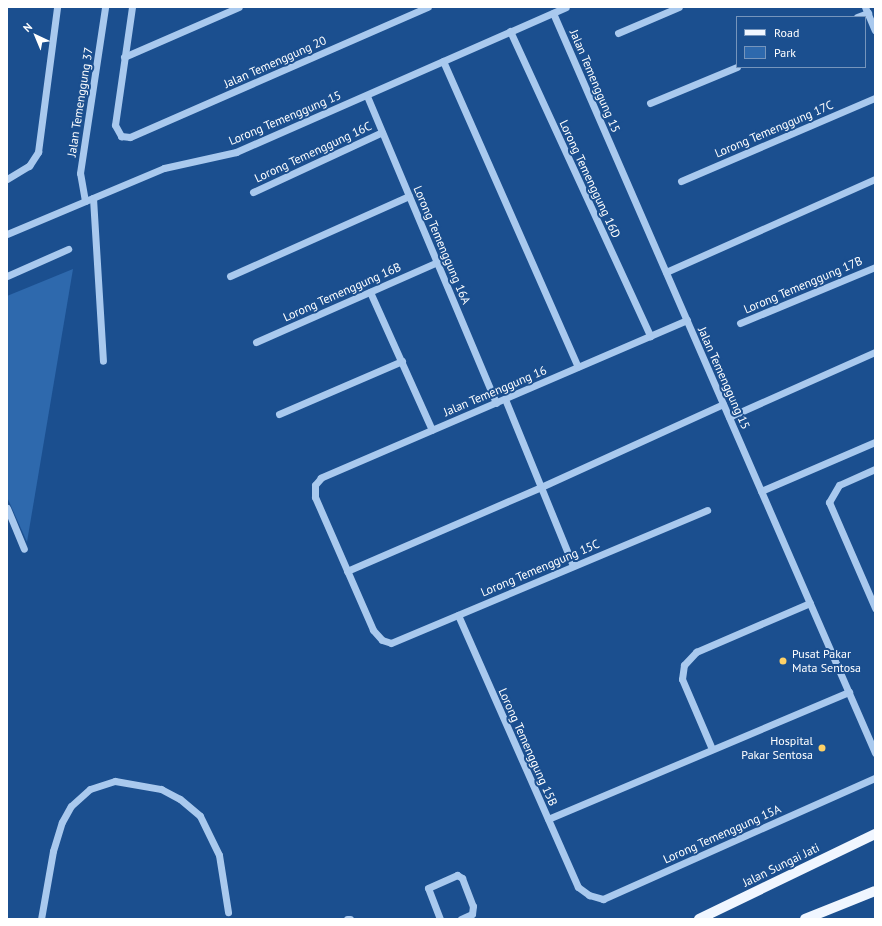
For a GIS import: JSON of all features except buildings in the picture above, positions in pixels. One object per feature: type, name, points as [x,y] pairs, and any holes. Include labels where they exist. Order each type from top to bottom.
[{"type":"main road","name":"Jalan Sungai Jati","points":[[699,919],[875,834]]},
{"type":"main road","points":[[805,919],[875,891]]},
{"type":"street","points":[[7,179],[29,166],[38,152],[57,7]]},
{"type":"street","name":"Jalan Temenggung 37","points":[[84,201],[80,173],[105,7]]},
{"type":"street","points":[[124,57],[132,7]]},
{"type":"street","points":[[124,57],[239,7]]},
{"type":"street","name":"Jalan Temenggung 20","points":[[124,57],[115,125],[121,136],[130,137],[411,10],[428,7]]},
{"type":"street","name":"Lorong Temenggung 15","points":[[7,234],[164,168],[236,152],[367,96],[566,7]]},
{"type":"street","points":[[618,33],[679,7]]},
{"type":"street","points":[[866,10],[875,30]]},
{"type":"street","name":"Jalan Temenggung 15","points":[[553,13],[875,753]]},
{"type":"street","name":"Lorong Temenggung 16D","points":[[510,31],[650,336]]},
{"type":"street","points":[[444,62],[578,367]]},
{"type":"street","points":[[650,103],[736,67]]},
{"type":"street","name":"Lorong Temenggung 16A","points":[[367,96],[496,402]]},
{"type":"street","name":"Lorong Temenggung 17C","points":[[681,181],[875,98]]},
{"type":"street","name":"Lorong Temenggung 16C","points":[[253,192],[382,132]]},
{"type":"street","points":[[666,272],[875,179]]},
{"type":"street","points":[[230,276],[409,196]]},
{"type":"street","points":[[93,198],[103,361]]},
{"type":"street","points":[[7,276],[68,248]]},
{"type":"street","name":"Lorong Temenggung 16B","points":[[256,342],[437,262]]},
{"type":"street","name":"Lorong Temenggung 17B","points":[[740,323],[875,268]]},
{"type":"street","points":[[370,292],[432,430]]},
{"type":"street","name":"Jalan Temenggung 16","points":[[347,571],[314,497],[315,485],[322,478],[687,320]]},
{"type":"street","points":[[729,417],[875,352]]},
{"type":"street","points":[[279,414],[402,361]]},
{"type":"street","points":[[505,399],[573,566]]},
{"type":"street","points":[[347,571],[541,487],[723,404]]},
{"type":"street","points":[[761,491],[875,442]]},
{"type":"street","points":[[875,468],[839,485],[829,502],[875,608]]},
{"type":"street","points":[[7,508],[24,548]]},
{"type":"street","name":"Lorong Temenggung 15C","points":[[347,571],[373,630],[382,640],[391,643],[707,510]]},
{"type":"street","points":[[712,749],[682,679],[684,666],[696,652],[810,603]]},
{"type":"street","name":"Lorong Temenggung 15B","points":[[458,615],[578,887]]},
{"type":"street","points":[[548,819],[849,692]]},
{"type":"street","name":"Lorong Temenggung 15A","points":[[578,887],[589,895],[603,899],[875,778]]},
{"type":"street","points":[[41,919],[53,851],[62,822],[71,806],[90,789],[115,781],[161,789],[180,799],[200,816],[219,855],[228,912]]},
{"type":"street","points":[[440,919],[428,888],[457,875],[462,878],[473,906],[472,914],[461,919]]},
{"type":"green space","points":[[73,269],[27,542],[7,497],[7,296]]},
{"type":"place","name":"Pusat Pakar Mata Sentosa","points":[[783,661]]},
{"type":"place","name":"Hospital Pakar Sentosa","points":[[822,748]]}]
